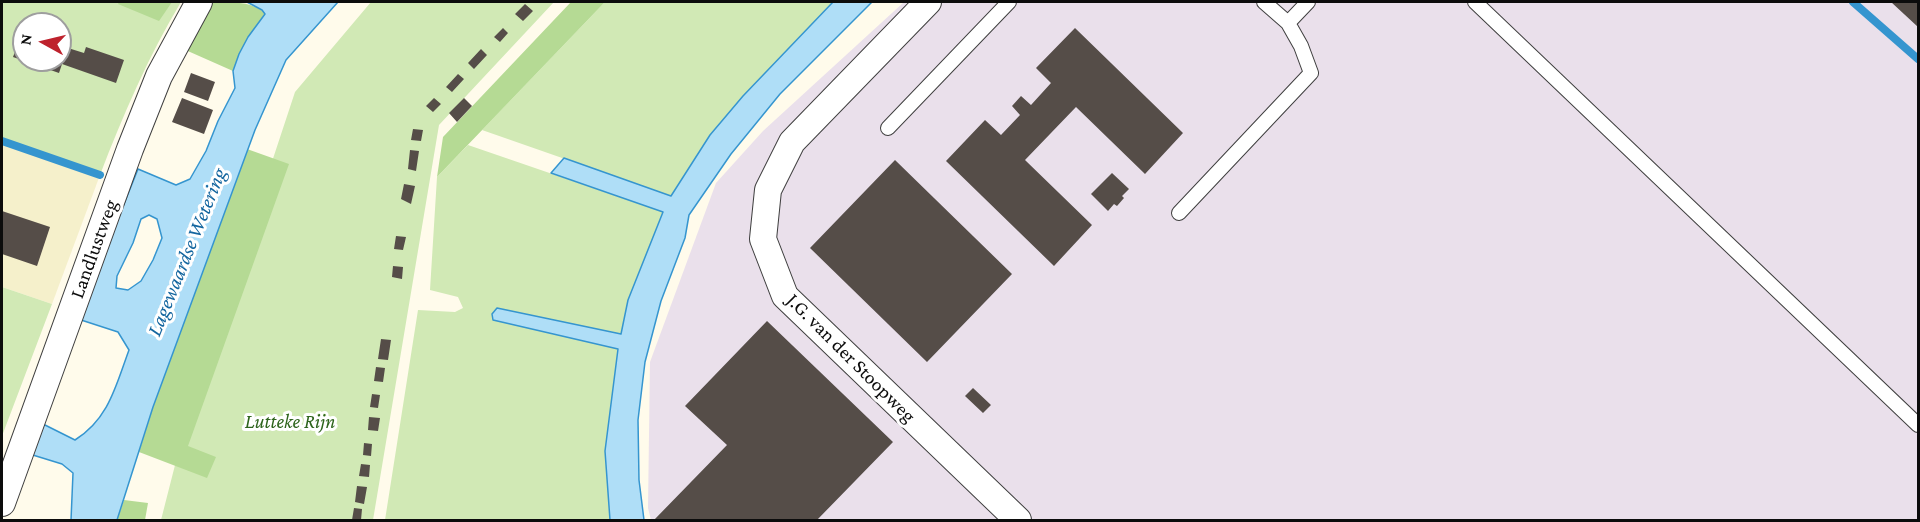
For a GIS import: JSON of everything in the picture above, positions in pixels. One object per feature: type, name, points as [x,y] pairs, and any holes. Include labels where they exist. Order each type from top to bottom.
[{"type":"street","name":"Landlustweg","points":[[2,503],[130,149],[159,76],[199,2]]},
{"type":"street","name":"J.G. van der Stoopweg","points":[[928,2],[792,142],[768,190],[763,239],[785,296],[1018,520]]},
{"type":"lane","points":[[888,128],[1009,2]]},
{"type":"lane","points":[[1179,213],[1311,73],[1301,46],[1288,23],[1264,2]]},
{"type":"lane","points":[[1288,23],[1308,2]]},
{"type":"lane","points":[[1475,2],[1918,425]]},
{"type":"shaded area","points":[[904,2],[1918,2],[1918,520],[651,520],[648,508],[650,362],[716,183],[763,131]]},
{"type":"shaded area","points":[[2,142],[100,175],[52,304],[2,287]]},
{"type":"green space","points":[[2,2],[181,2],[137,87],[100,175],[2,142]]},
{"type":"green space","points":[[119,2],[172,2],[159,21],[118,4]]},
{"type":"green space","points":[[208,2],[246,4],[265,13],[239,54],[233,71],[181,48]]},
{"type":"green space","name":"Lutteke Rijn","points":[[371,2],[554,2],[439,125],[373,520],[161,520],[186,422],[295,92]]},
{"type":"green space","points":[[571,2],[605,2],[437,177],[443,137]]},
{"type":"green space","points":[[605,2],[833,2],[743,96],[710,135],[671,196],[482,130]]},
{"type":"green space","points":[[468,145],[663,212],[628,300],[621,334],[497,308],[492,314],[494,320],[618,349],[605,451],[610,520],[385,520],[418,310],[455,312],[463,308],[458,297],[430,290],[437,177]]},
{"type":"green space","points":[[247,149],[289,164],[188,446],[216,457],[207,478],[139,452],[153,407]]},
{"type":"green space","points":[[2,287],[52,304],[2,436]]},
{"type":"green space","points":[[124,500],[148,503],[145,520],[117,520]]},
{"type":"water","name":"Lagewaardse Wetering","points":[[247,2],[338,2],[286,60],[255,130],[153,407],[117,520],[71,520],[73,473],[62,464],[23,452],[37,421],[75,440],[87,432],[104,412],[129,350],[118,332],[78,319],[138,169],[176,185],[190,179],[206,151],[235,88],[233,71],[248,37],[265,14]],"holes":[[[149,215],[157,219],[162,238],[141,281],[128,290],[116,288],[117,276],[133,243],[141,219]]]},
{"type":"water","points":[[833,2],[872,2],[780,94],[731,154],[689,215],[685,238],[661,301],[645,362],[638,420],[639,480],[644,520],[610,520],[605,451],[618,349],[493,320],[492,314],[497,308],[621,334],[628,300],[663,212],[551,173],[564,158],[671,196],[710,135],[743,96]]},
{"type":"building","points":[[1891,2],[1918,2],[1918,27]]},
{"type":"building","points":[[525,4],[533,11],[523,21],[515,14]]},
{"type":"building","points":[[503,28],[508,33],[500,42],[494,37]]},
{"type":"building","points":[[1075,28],[1183,133],[1145,174],[1076,107],[1025,160],[1092,225],[1054,266],[946,161],[985,120],[1001,135],[1020,115],[1012,106],[1021,96],[1031,105],[1051,83],[1036,68]]},
{"type":"building","points":[[86,47],[124,60],[116,83],[72,68],[72,49],[84,53]]},
{"type":"building","points":[[481,49],[487,55],[474,69],[468,63]]},
{"type":"building","points":[[191,73],[215,82],[208,101],[184,92]]},
{"type":"building","points":[[458,74],[464,79],[452,92],[446,87]]},
{"type":"building","points":[[182,98],[213,110],[204,134],[172,122]]},
{"type":"building","points":[[434,98],[441,104],[433,112],[426,106]]},
{"type":"building","points":[[464,98],[472,106],[457,122],[449,113]]},
{"type":"building","points":[[413,129],[423,130],[421,141],[411,140]]},
{"type":"building","points":[[410,150],[419,151],[416,171],[408,169]]},
{"type":"building","points":[[895,160],[1012,274],[927,362],[810,248]]},
{"type":"building","points":[[1112,173],[1129,189],[1117,206],[1114,204],[1108,211],[1091,194]]},
{"type":"building","points":[[404,184],[415,186],[411,204],[401,199]]},
{"type":"building","points":[[2,211],[50,227],[37,266],[2,254]]},
{"type":"building","points":[[396,236],[406,237],[403,250],[394,249]]},
{"type":"building","points":[[393,266],[403,267],[402,279],[392,277]]},
{"type":"building","points":[[767,321],[893,442],[817,520],[654,520],[727,445],[685,406]]},
{"type":"building","points":[[381,339],[391,340],[388,360],[378,359]]},
{"type":"building","points":[[376,367],[385,368],[383,382],[374,381]]},
{"type":"building","points":[[973,388],[991,405],[983,413],[965,396]]},
{"type":"building","points":[[372,394],[380,395],[378,408],[370,407]]},
{"type":"building","points":[[369,417],[380,418],[378,431],[368,430]]},
{"type":"building","points":[[364,443],[372,444],[371,456],[363,455]]},
{"type":"building","points":[[361,464],[370,465],[369,477],[359,476]]},
{"type":"building","points":[[357,486],[367,487],[364,504],[355,502]]},
{"type":"building","points":[[354,508],[362,509],[361,520],[352,520]]},
{"type":"waterway","points":[[1853,2],[1918,59]]},
{"type":"waterway","points":[[2,141],[100,175]]}]
